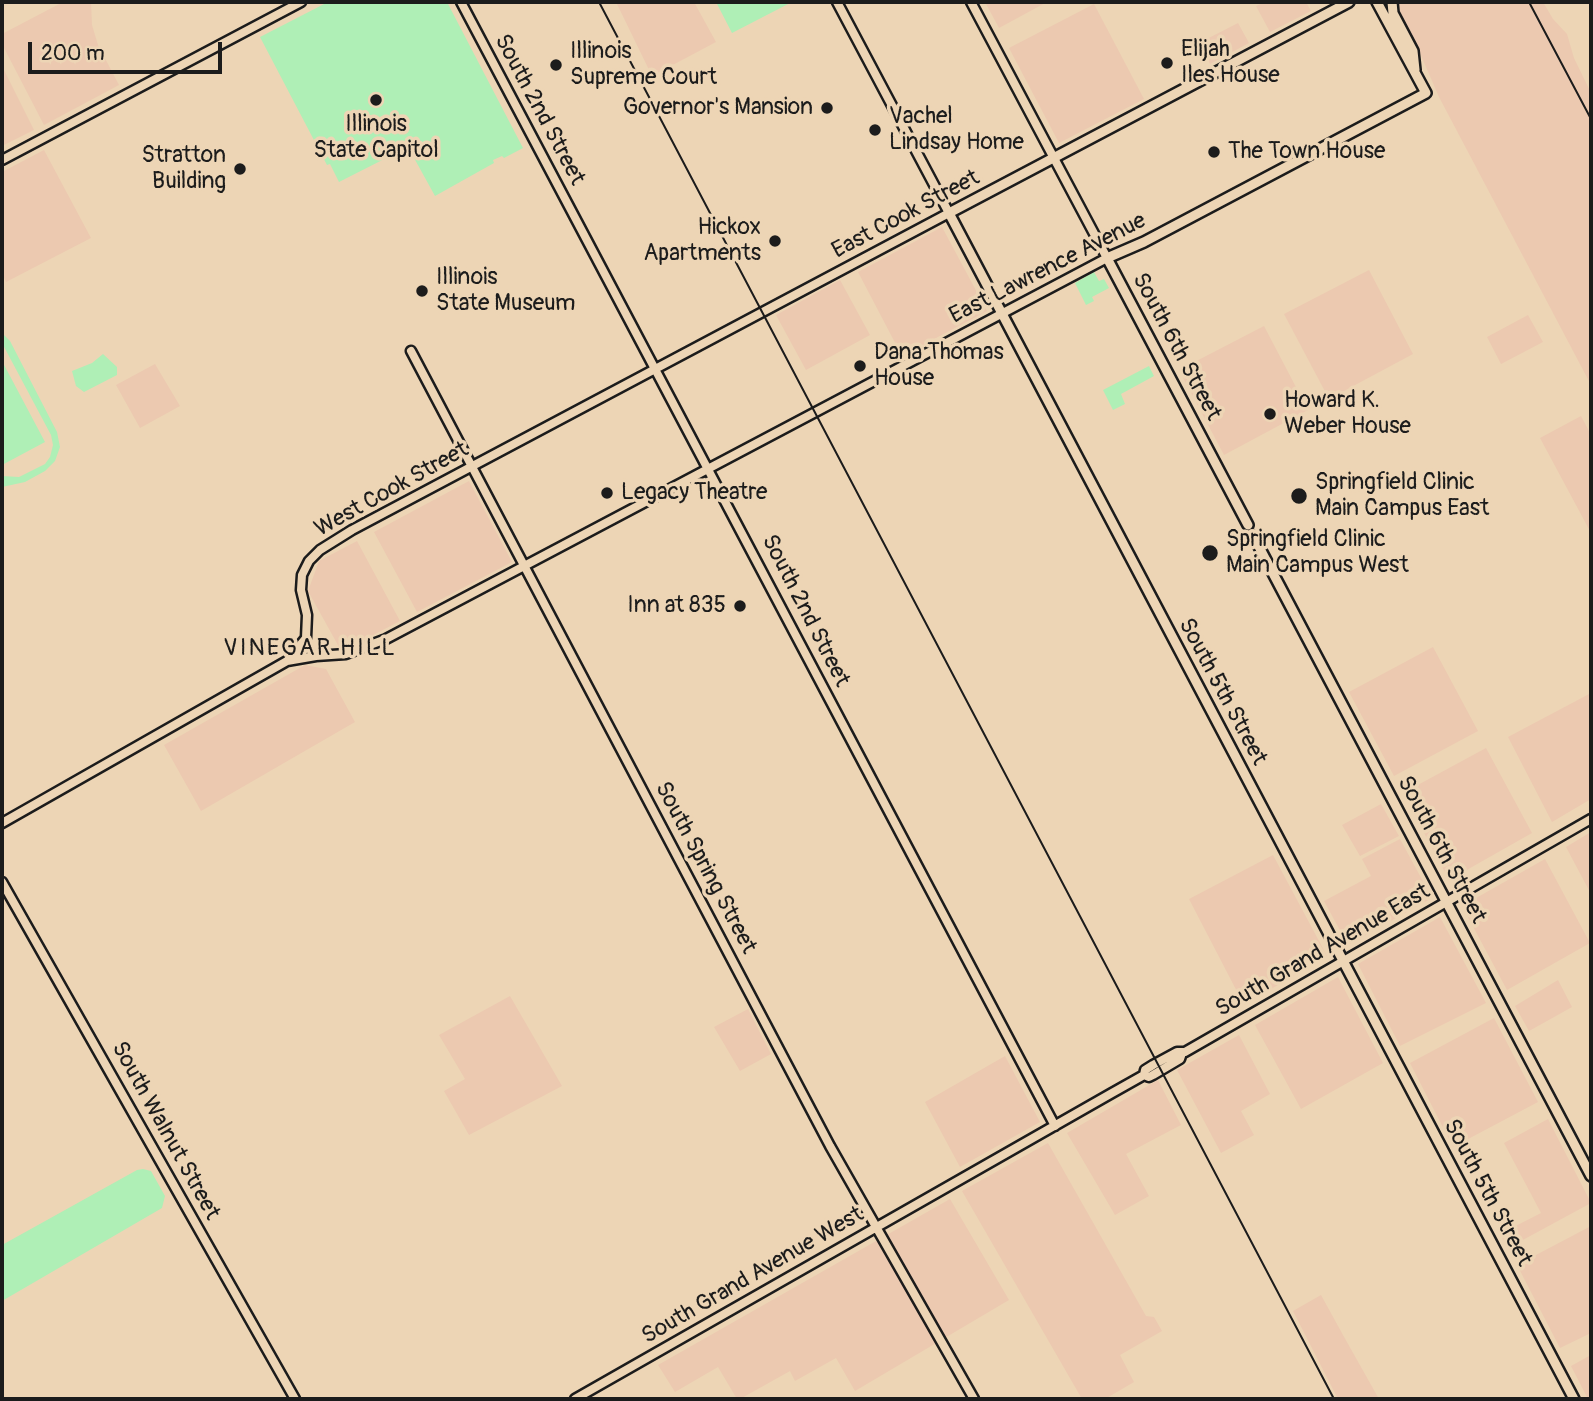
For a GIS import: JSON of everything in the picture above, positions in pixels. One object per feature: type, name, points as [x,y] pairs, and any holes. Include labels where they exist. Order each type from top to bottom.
[{"type":"main road","name":"East Cook Street","points":[[948,213],[1349,2]]},
{"type":"main road","points":[[1377,2],[1415,72]]},
{"type":"main road","points":[[1392,2],[1393,12],[1413,51],[1415,72]]},
{"type":"main road","name":"East Lawrence Avenue","points":[[1107,258],[1144,242],[1426,93],[1415,72]]},
{"type":"main road","name":"South 5th Street","points":[[948,213],[1574,1399]]},
{"type":"main road","name":"South 6th Street","points":[[1107,258],[1248,525]]},
{"type":"main road","name":"South 6th Street","points":[[1257,543],[1591,1176]]},
{"type":"street","points":[[2,160],[301,2]]},
{"type":"street","name":"South 2nd Street","points":[[461,2],[1055,1126]]},
{"type":"street","name":"South 5th Street","points":[[837,2],[948,213]]},
{"type":"street","name":"South 6th Street","points":[[971,2],[1107,258]]},
{"type":"street","name":"East Cook Street","points":[[555,423],[948,213]]},
{"type":"street","name":"East Lawrence Avenue","points":[[287,661],[358,650],[386,639],[1107,258]]},
{"type":"street","name":"South Spring Street","points":[[411,351],[875,1229],[974,1399]]},
{"type":"street","name":"West Cook Street","points":[[287,661],[306,638],[307,615],[301,581],[304,569],[314,555],[352,530],[555,423]]},
{"type":"street","points":[[2,822],[287,661]]},
{"type":"street","name":"South Grand Avenue East","points":[[951,1185],[1144,1075],[1153,1075],[1180,1059],[1182,1053],[1591,819]]},
{"type":"street","name":"South Walnut Street","points":[[2,882],[295,1399]]},
{"type":"street","name":"South Grand Avenue West","points":[[575,1399],[951,1185]]},
{"type":"shaded area","points":[[63,2],[91,2],[92,25],[98,45],[119,85],[44,125],[2,44],[2,34]]},
{"type":"shaded area","points":[[616,2],[694,2],[716,42],[652,76]]},
{"type":"shaded area","points":[[985,2],[1047,2],[999,28]]},
{"type":"shaded area","points":[[1266,2],[1306,2],[1311,11],[1270,32],[1256,6]]},
{"type":"shaded area","points":[[1398,2],[1543,2],[1553,19],[1567,34],[1574,58],[1591,93],[1591,385],[1439,97],[1416,44],[1398,12]]},
{"type":"shaded area","points":[[1094,4],[1144,99],[1059,143],[1009,48]]},
{"type":"shaded area","points":[[1238,23],[1249,43],[1210,64],[1199,43]]},
{"type":"shaded area","points":[[2,66],[34,130],[2,146]]},
{"type":"shaded area","points":[[44,150],[91,238],[6,282],[2,273],[2,172]]},
{"type":"shaded area","points":[[942,227],[987,311],[902,356],[858,272]]},
{"type":"shaded area","points":[[1369,270],[1413,354],[1329,399],[1284,314]]},
{"type":"shaded area","points":[[840,280],[870,335],[806,370],[776,315]]},
{"type":"shaded area","points":[[1528,315],[1543,342],[1501,364],[1487,337]]},
{"type":"shaded area","points":[[1264,326],[1308,410],[1224,455],[1179,370]]},
{"type":"shaded area","points":[[155,364],[180,406],[140,428],[116,385]]},
{"type":"shaded area","points":[[1581,416],[1591,435],[1591,533],[1540,438]]},
{"type":"shaded area","points":[[469,481],[512,562],[417,612],[374,532]]},
{"type":"shaded area","points":[[357,541],[400,621],[352,646],[339,647],[308,591],[319,561]]},
{"type":"shaded area","points":[[1433,647],[1478,731],[1394,776],[1349,692]]},
{"type":"shaded area","points":[[305,665],[326,669],[355,722],[201,811],[164,745]]},
{"type":"shaded area","points":[[1591,693],[1591,799],[1552,822],[1508,737]]},
{"type":"shaded area","points":[[1486,748],[1532,833],[1449,880],[1403,793]]},
{"type":"shaded area","points":[[1381,804],[1399,836],[1360,856],[1342,825]]},
{"type":"shaded area","points":[[1591,832],[1591,894],[1566,847]]},
{"type":"shaded area","points":[[1400,839],[1432,898],[1348,945],[1324,901],[1371,876],[1362,859]]},
{"type":"shaded area","points":[[1273,855],[1327,956],[1244,1005],[1189,899]]},
{"type":"shaded area","points":[[1545,859],[1590,943],[1507,990],[1462,906]]},
{"type":"shaded area","points":[[1440,917],[1486,1003],[1400,1046],[1358,964]]},
{"type":"shaded area","points":[[1338,977],[1383,1063],[1301,1109],[1255,1025]]},
{"type":"shaded area","points":[[1558,980],[1572,1007],[1529,1031],[1515,1006]]},
{"type":"shaded area","points":[[510,996],[562,1086],[469,1135],[444,1091],[465,1079],[439,1035]]},
{"type":"shaded area","points":[[748,1009],[771,1054],[740,1071],[714,1027]]},
{"type":"shaded area","points":[[1494,1018],[1538,1102],[1453,1147],[1410,1063]]},
{"type":"shaded area","points":[[1239,1035],[1270,1094],[1241,1111],[1254,1135],[1221,1153],[1177,1070]]},
{"type":"shaded area","points":[[1005,1056],[1040,1122],[960,1167],[925,1102]]},
{"type":"shaded area","points":[[1158,1080],[1181,1125],[1126,1154],[1149,1196],[1115,1215],[1067,1133]]},
{"type":"shaded area","points":[[1548,1119],[1591,1203],[1508,1248],[1500,1234],[1541,1213],[1504,1143]]},
{"type":"shaded area","points":[[1048,1143],[1146,1316],[1154,1317],[1162,1331],[1120,1355],[1134,1382],[1105,1399],[1082,1399],[962,1191]]},
{"type":"shaded area","points":[[950,1199],[1009,1300],[855,1391],[836,1358],[795,1381],[790,1371],[740,1399],[737,1399],[718,1367],[675,1392],[658,1365]]},
{"type":"shaded area","points":[[1591,1226],[1591,1333],[1560,1348],[1517,1265]]},
{"type":"shaded area","points":[[1321,1295],[1379,1399],[1338,1399],[1293,1311]]},
{"type":"shaded area","points":[[1591,1355],[1591,1399],[1588,1399],[1571,1366]]},
{"type":"green space","points":[[328,2],[447,2],[523,148],[504,158],[502,156],[493,160],[494,163],[435,196],[408,147],[339,182],[330,164],[327,165],[260,37]]},
{"type":"green space","points":[[716,2],[792,2],[732,33]]},
{"type":"green space","points":[[1094,272],[1099,281],[1104,279],[1109,288],[1092,297],[1094,301],[1086,305],[1075,283]]},
{"type":"green space","points":[[2,333],[10,341],[57,432],[60,447],[55,461],[45,471],[25,482],[2,487],[2,476],[19,477],[45,464],[53,445],[51,435],[2,343]]},
{"type":"green space","points":[[103,354],[117,367],[117,375],[84,392],[76,386],[72,371],[92,363]]},
{"type":"green space","points":[[2,361],[45,442],[2,465]]},
{"type":"green space","points":[[1149,366],[1154,376],[1121,394],[1125,404],[1113,410],[1103,390]]},
{"type":"green space","points":[[143,1169],[151,1171],[165,1196],[162,1208],[2,1301],[2,1245]]},
{"type":"tunnel","points":[[1248,525],[1257,543]]},
{"type":"railway","points":[[599,2],[1334,1399]]},
{"type":"railway","points":[[1529,2],[1591,119]]},
{"type":"place","name":"Elijah Iles House","points":[[1167,63]]},
{"type":"place","name":"Illinois Supreme Court","points":[[556,65]]},
{"type":"place","name":"Illinois State Capitol","points":[[376,100]]},
{"type":"place","name":"Governor's Mansion","points":[[827,108]]},
{"type":"place","name":"Vachel Lindsay Home","points":[[875,130]]},
{"type":"place","name":"The Town House","points":[[1214,152]]},
{"type":"place","name":"Stratton Building","points":[[240,169]]},
{"type":"place","name":"Hickox Apartments","points":[[775,241]]},
{"type":"place","name":"Illinois State Museum","points":[[422,291]]},
{"type":"place","name":"Dana Thomas House","points":[[860,366]]},
{"type":"place","name":"Howard K. Weber House","points":[[1270,414]]},
{"type":"place","name":"Legacy Theatre","points":[[607,493]]},
{"type":"place","name":"Springfield Clinic Main Campus East","points":[[1299,496]]},
{"type":"place","name":"Springfield Clinic Main Campus West","points":[[1210,553]]},
{"type":"place","name":"Inn at 835","points":[[740,606]]},
{"type":"district","name":"VINEGAR HILL","points":[[310,649]]}]
